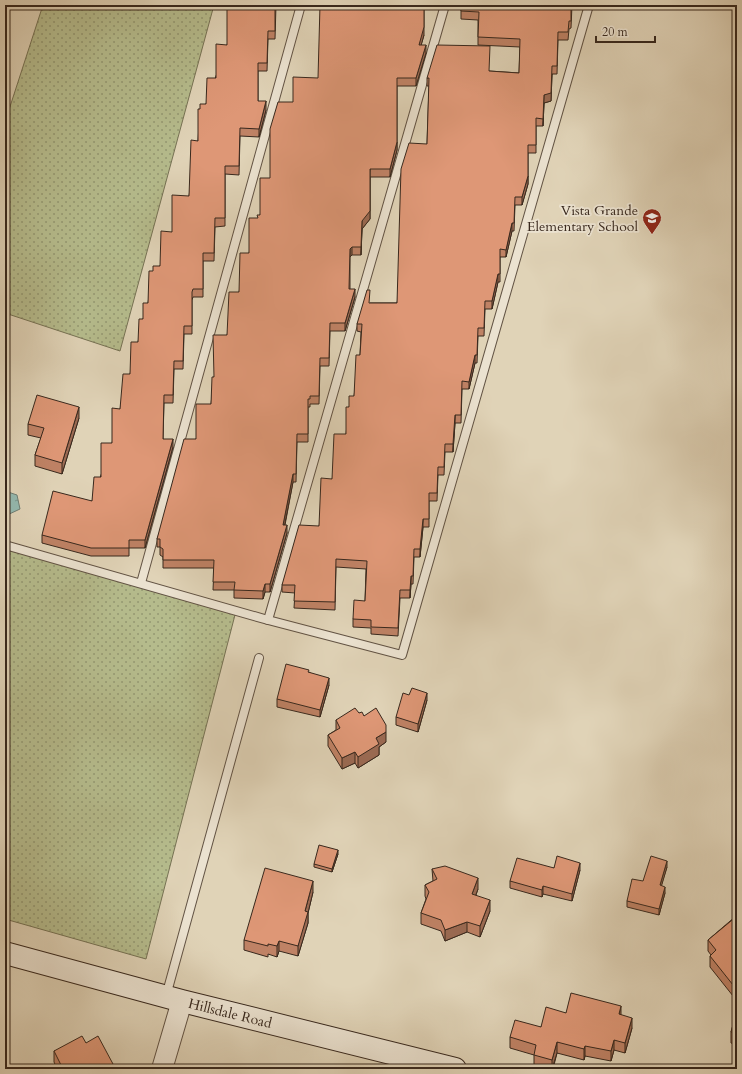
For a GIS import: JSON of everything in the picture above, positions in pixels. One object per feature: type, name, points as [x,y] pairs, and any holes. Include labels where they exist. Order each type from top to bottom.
[{"type":"main road","name":"Hillsdale Road","points":[[5,953],[174,999],[455,1069]]},
{"type":"street","points":[[162,1069],[174,999]]},
{"type":"lane","points":[[141,583],[301,5]]},
{"type":"lane","points":[[268,620],[445,5]]},
{"type":"lane","points":[[5,545],[268,620],[402,655],[589,5]]},
{"type":"lane","points":[[174,999],[259,658]]},
{"type":"green space","points":[[43,5],[214,5],[120,351],[5,313],[5,122]]},
{"type":"green space","points":[[5,546],[236,611],[146,959],[5,919]]},
{"type":"water","points":[[5,491],[17,495],[20,509],[5,516]]},
{"type":"building","points":[[238,5],[275,5],[275,31],[268,31],[267,63],[258,63],[258,101],[266,101],[259,129],[240,128],[239,166],[225,166],[225,218],[215,218],[214,253],[203,253],[203,289],[193,289],[192,326],[184,326],[183,361],[174,361],[173,395],[164,395],[163,439],[173,439],[145,540],[129,540],[129,548],[91,548],[42,535],[53,491],[92,501],[94,477],[101,477],[101,443],[112,443],[112,408],[120,409],[123,374],[130,374],[131,342],[138,342],[139,319],[143,319],[143,303],[148,303],[149,271],[153,271],[153,266],[160,266],[161,231],[172,232],[172,195],[189,196],[191,140],[198,141],[198,109],[200,109],[200,104],[206,104],[207,78],[216,78],[216,44],[227,45],[227,8],[238,8]]},
{"type":"building","points":[[320,5],[424,5],[424,27],[419,45],[426,45],[416,78],[397,78],[397,142],[390,169],[370,169],[370,211],[362,221],[361,247],[352,247],[350,249],[349,289],[355,289],[345,323],[330,323],[329,358],[320,358],[319,396],[310,396],[310,399],[308,399],[308,434],[297,434],[296,474],[293,474],[283,525],[287,525],[270,584],[265,584],[263,591],[234,590],[235,582],[213,582],[214,560],[163,560],[163,549],[160,547],[160,539],[157,539],[184,439],[196,439],[196,404],[211,404],[212,377],[214,377],[213,335],[227,335],[229,292],[239,292],[240,253],[249,253],[249,218],[258,218],[257,215],[260,215],[260,178],[270,178],[270,129],[278,102],[293,102],[293,77],[318,78]]},
{"type":"building","points":[[461,5],[571,5],[571,21],[569,21],[568,32],[558,32],[557,66],[552,66],[551,93],[544,95],[543,119],[536,118],[536,145],[528,145],[528,176],[522,197],[515,197],[514,223],[512,223],[506,250],[500,249],[500,274],[498,274],[492,301],[485,301],[484,328],[478,328],[477,355],[475,355],[469,382],[462,381],[461,415],[455,415],[453,444],[445,444],[444,467],[438,467],[437,493],[429,493],[429,519],[423,519],[420,549],[414,549],[413,576],[411,576],[410,590],[400,590],[398,628],[371,627],[371,620],[353,619],[354,600],[365,601],[367,561],[336,559],[335,602],[294,601],[295,585],[282,585],[299,525],[319,526],[321,478],[332,479],[334,434],[346,434],[346,407],[349,407],[349,396],[354,396],[356,355],[360,355],[362,324],[357,324],[367,290],[370,290],[369,303],[397,303],[401,169],[409,143],[427,144],[429,78],[427,78],[437,45],[490,46],[489,71],[519,73],[520,39],[478,37],[479,12],[461,11]]},
{"type":"building","points":[[37,395],[79,407],[62,463],[35,455],[44,428],[28,424]]},
{"type":"building","points":[[286,664],[309,670],[308,672],[329,678],[320,710],[277,699]]},
{"type":"building","points":[[412,688],[427,693],[418,724],[396,717],[403,693],[409,695]]},
{"type":"building","points":[[355,708],[359,713],[362,712],[364,716],[376,708],[386,725],[386,732],[376,738],[379,744],[358,757],[355,752],[342,758],[328,735],[340,728],[336,720]]},
{"type":"building","points":[[737,807],[737,815],[733,813]]},
{"type":"building","points":[[319,845],[338,850],[332,869],[314,864]]},
{"type":"building","points":[[557,856],[580,863],[572,894],[543,886],[542,890],[510,881],[517,858],[554,868]]},
{"type":"building","points":[[651,856],[667,861],[660,885],[665,887],[659,909],[627,901],[632,879],[643,881]]},
{"type":"building","points":[[445,866],[478,878],[472,894],[490,900],[480,926],[467,922],[445,930],[441,920],[421,913],[429,892],[425,885],[437,879],[432,869]]},
{"type":"building","points":[[265,868],[313,881],[305,911],[308,912],[298,946],[279,941],[277,946],[268,944],[268,946],[244,940]]},
{"type":"building","points":[[734,882],[737,882],[737,912]]},
{"type":"building","points":[[737,916],[737,973],[734,975],[737,975],[737,990],[710,956],[716,950],[708,940]]},
{"type":"building","points":[[571,993],[621,1006],[619,1014],[632,1018],[625,1043],[614,1040],[611,1051],[585,1046],[584,1049],[557,1042],[552,1060],[534,1055],[536,1045],[510,1037],[515,1020],[541,1027],[546,1007],[566,1013]]},
{"type":"building","points":[[737,1011],[737,1034],[731,1032]]},
{"type":"building","points":[[82,1036],[86,1043],[98,1036],[113,1064],[102,1069],[63,1069],[54,1051]]},
{"type":"place","name":"Vista Grande Elementary School","points":[[652,235]]}]
